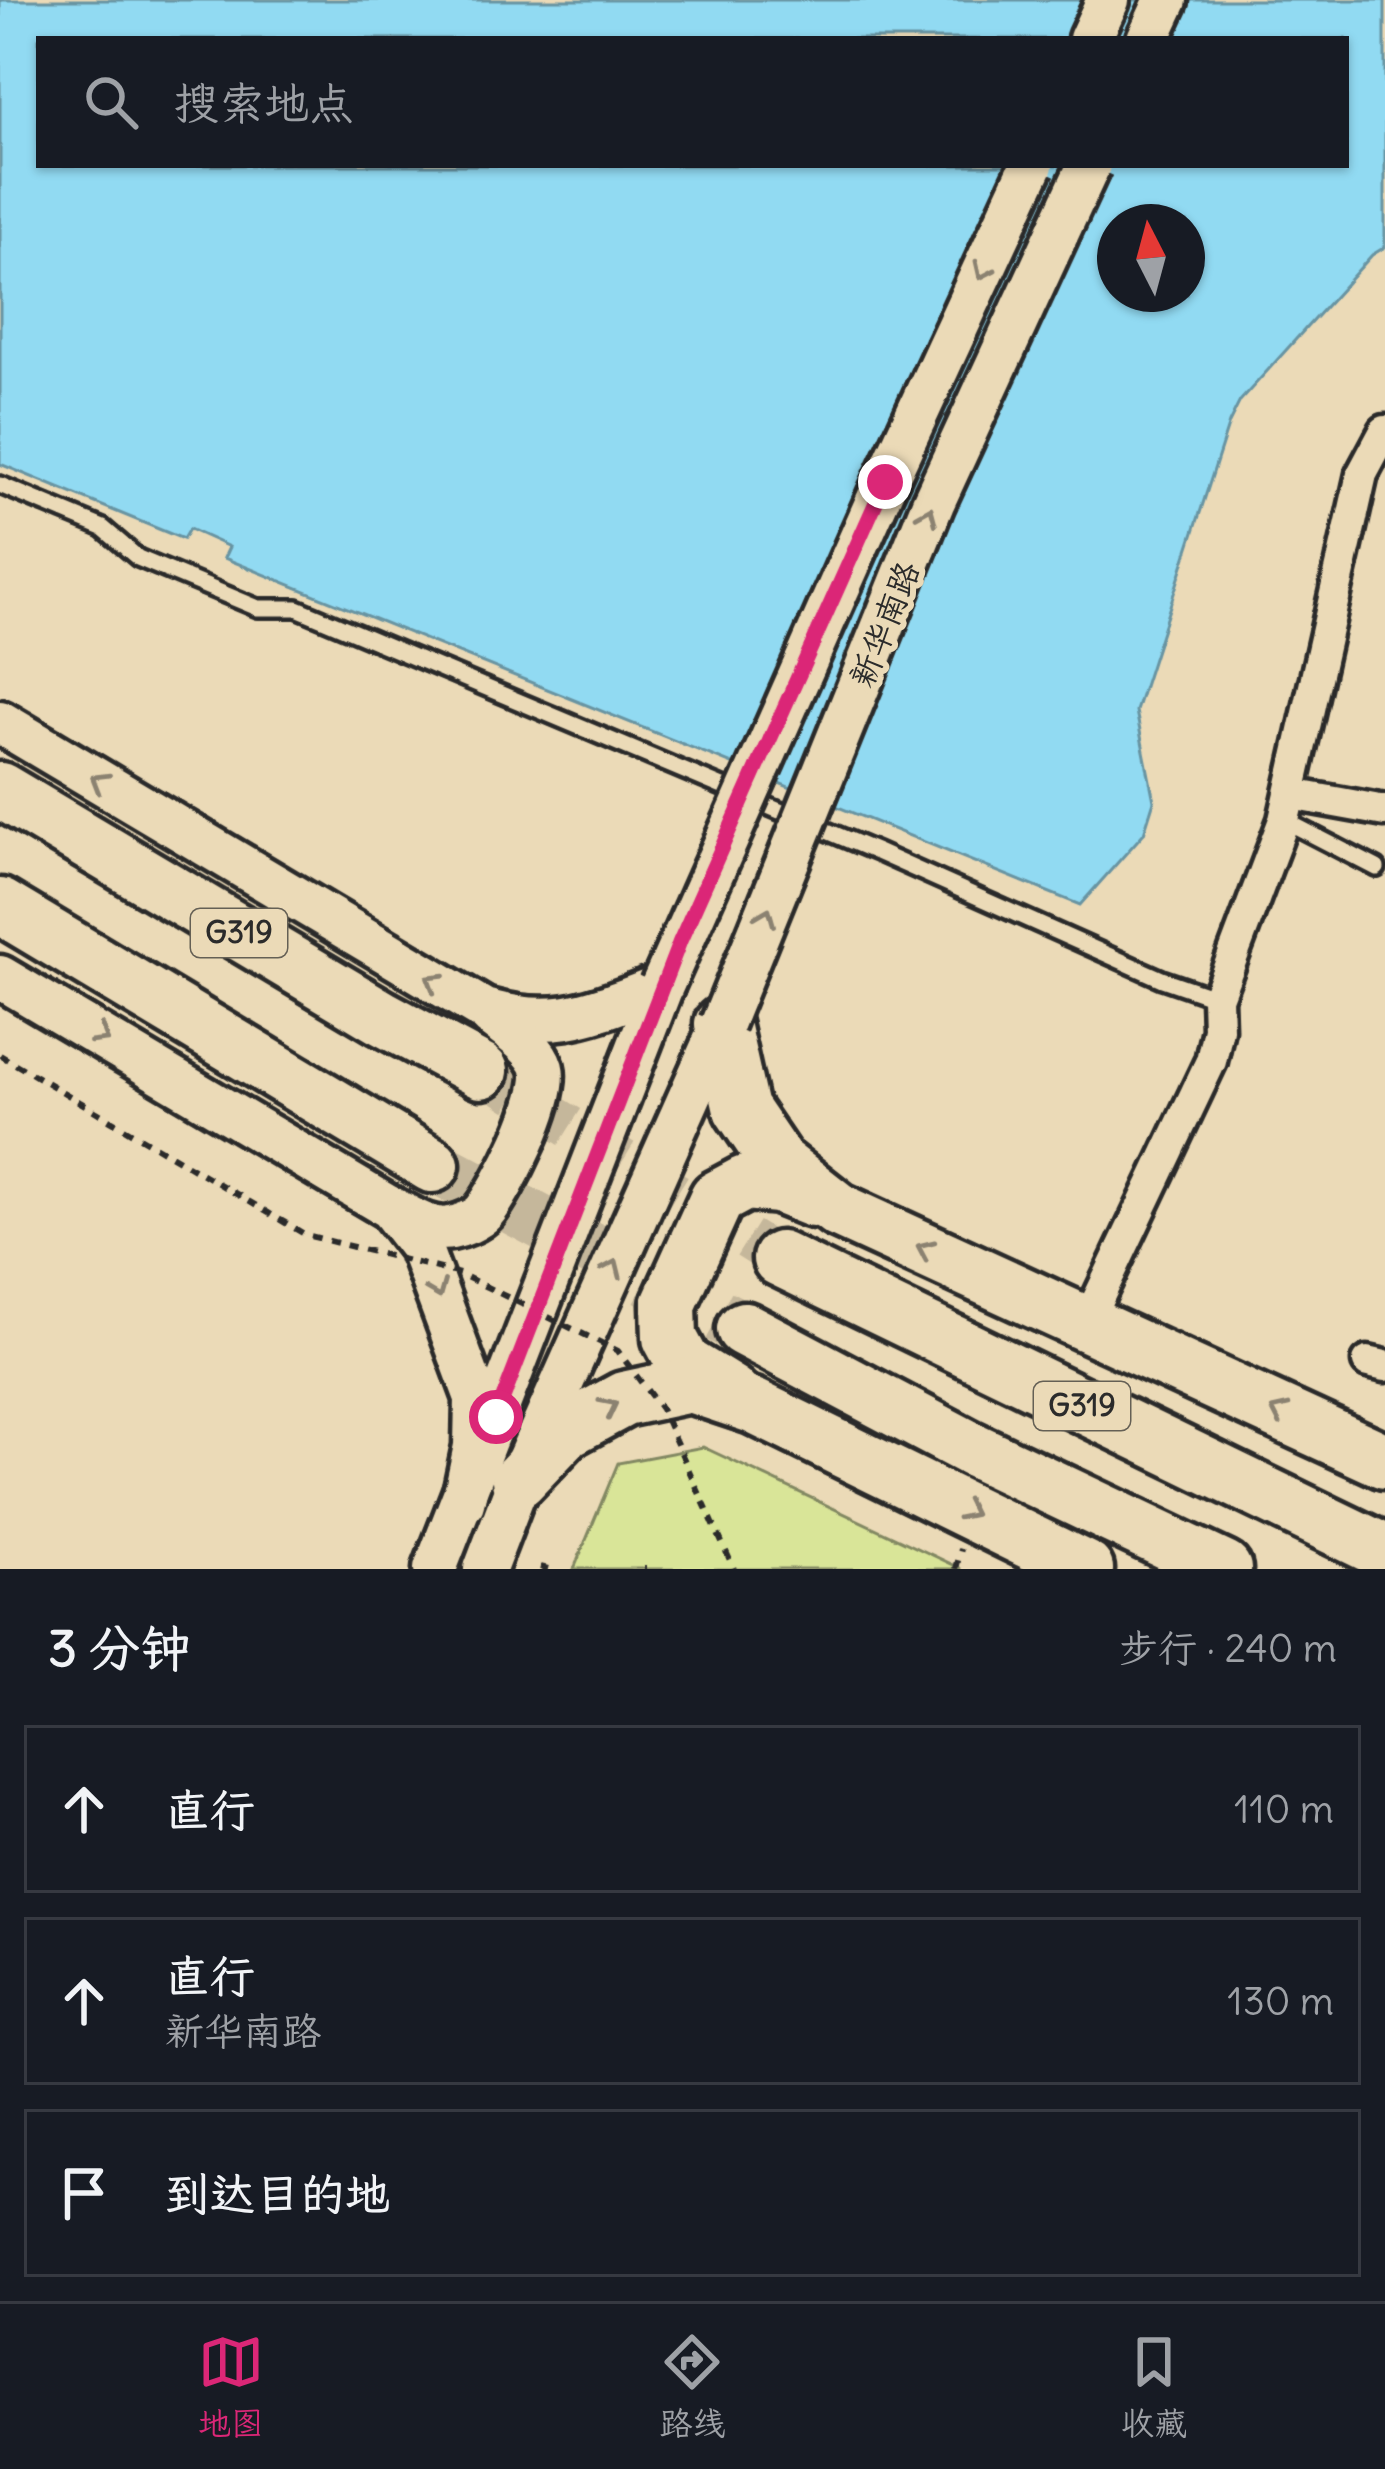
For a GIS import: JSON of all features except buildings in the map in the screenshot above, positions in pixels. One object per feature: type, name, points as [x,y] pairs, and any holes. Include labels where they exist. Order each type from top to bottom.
[{"type":"highway","name":"G319","points":[[0,790],[381,1017],[481,1071]]},
{"type":"highway","points":[[0,906],[432,1165]]},
{"type":"highway","points":[[722,1024],[742,1108],[777,1162],[838,1210]]},
{"type":"highway","points":[[1086,1569],[753,1406],[684,1364],[670,1338],[670,1304],[717,1198],[745,1184],[778,1186],[1087,1322],[1385,1461]]},
{"type":"highway","name":"G319","points":[[780,1259],[1385,1552]]},
{"type":"highway","name":"G319","points":[[744,1329],[971,1448],[1224,1569]]},
{"type":"highway","points":[[519,1480],[567,1430],[624,1399],[690,1385],[753,1406]]},
{"type":"main road","points":[[1091,36],[1108,0]]},
{"type":"main road","points":[[1149,36],[1166,0]]},
{"type":"main road","name":"新华南路","points":[[463,1503],[662,986],[885,482],[1031,168]]},
{"type":"main road","name":"新华南路","points":[[485,1569],[519,1480],[722,1024],[933,503],[1088,168]]},
{"type":"main road","points":[[0,722],[484,1010],[522,1041],[542,1067],[542,1096],[481,1216],[449,1228],[429,1227],[0,977]]},
{"type":"main road","points":[[484,1010],[527,1022],[578,1018],[662,986]]},
{"type":"main road","points":[[390,1208],[420,1247],[476,1398],[475,1447],[463,1503],[435,1569]]},
{"type":"street","points":[[1087,1322],[1211,1061],[1218,1029],[1217,998],[1287,807],[1362,475],[1385,431]]},
{"type":"street","points":[[1287,807],[1385,811]]},
{"type":"lane","points":[[0,484],[103,528],[138,558],[258,608],[297,608],[877,852],[1162,979],[1217,998]]},
{"type":"lane","points":[[1287,807],[1377,868]]},
{"type":"path","points":[[0,1055],[306,1235],[460,1274],[618,1351],[661,1409],[734,1569]]},
{"type":"green space","points":[[703,1447],[962,1569],[574,1569],[618,1463]]},
{"type":"water","points":[[0,0],[1385,0],[1385,247],[1372,255],[1240,401],[1229,423],[1136,711],[1154,801],[1144,833],[1080,905],[224,558],[229,547],[189,529],[183,539],[0,464]]},
{"type":"tunnel","points":[[481,1071],[780,1259]]},
{"type":"tunnel","points":[[432,1165],[744,1329]]},
{"type":"route","points":[[496,1417],[680,941],[885,482]]}]
